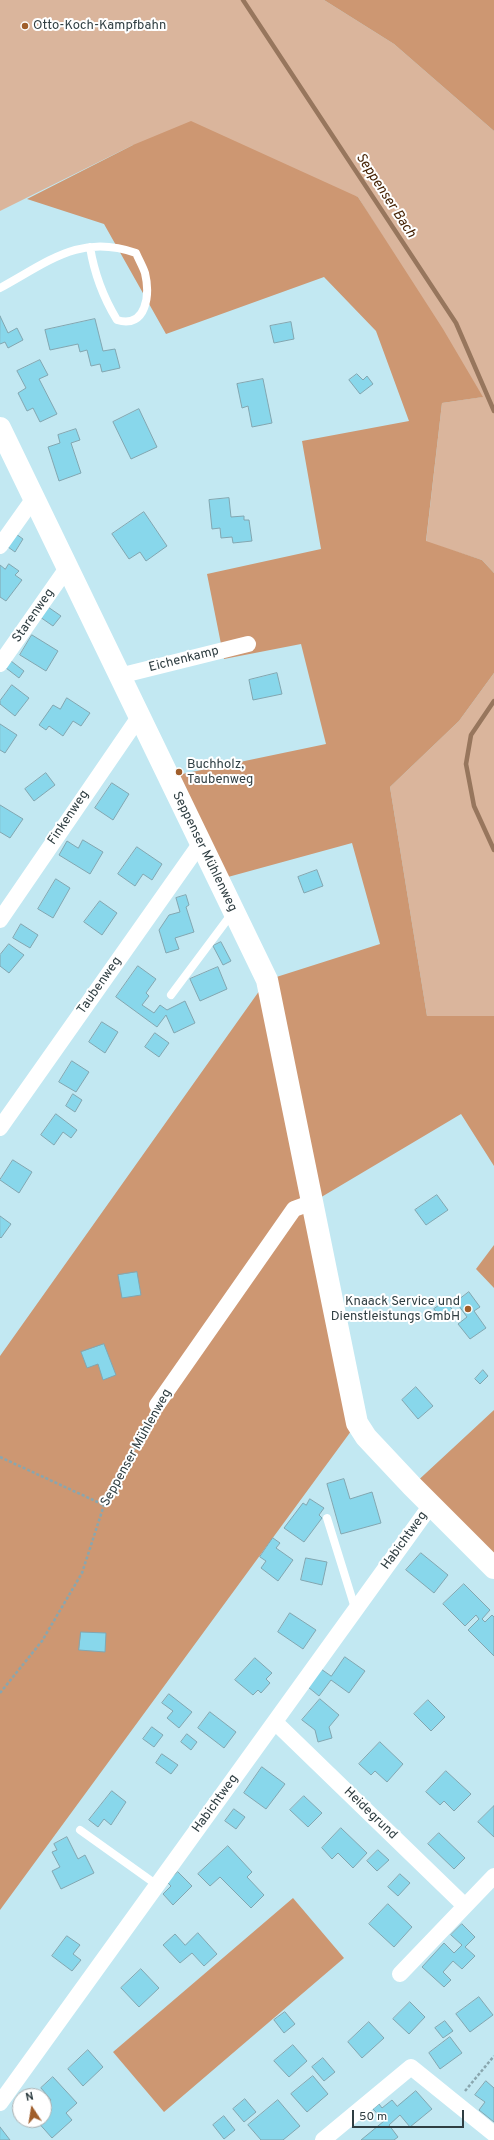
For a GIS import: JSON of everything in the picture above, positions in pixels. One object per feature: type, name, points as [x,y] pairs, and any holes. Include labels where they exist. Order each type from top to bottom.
[{"type":"street","name":"Seppenser Mühlenweg","points":[[0,428],[267,980],[313,1202],[356,1423],[366,1437],[494,1568]]},
{"type":"street","points":[[0,546],[34,498]]},
{"type":"street","name":"Starenweg","points":[[0,664],[67,568]]},
{"type":"street","name":"Eichenkamp","points":[[119,676],[248,644]]},
{"type":"street","name":"Finkenweg","points":[[0,920],[139,717]]},
{"type":"street","name":"Taubenweg","points":[[0,1128],[200,844]]},
{"type":"street","name":"Seppenser Mühlenweg","points":[[157,1405],[294,1209],[313,1202]]},
{"type":"street","name":"Habichtweg","points":[[0,2103],[276,1722],[355,1608],[431,1505]]},
{"type":"street","name":"Heidegrund","points":[[276,1722],[465,1906]]},
{"type":"street","points":[[400,1974],[494,1876]]},
{"type":"street","points":[[324,2140],[410,2067],[494,2134]]},
{"type":"lane","points":[[0,288],[77,248],[90,246],[118,247],[136,253],[145,273],[147,295],[145,310],[136,319],[123,322],[117,320],[109,307],[94,272],[90,246]]},
{"type":"lane","points":[[171,995],[233,912]]},
{"type":"lane","points":[[327,1518],[355,1608]]},
{"type":"lane","points":[[80,1830],[157,1885]]},
{"type":"path","name":"Seppenser Mühlenweg","points":[[0,1692],[42,1641],[82,1573],[104,1505],[157,1405]]},
{"type":"path","points":[[0,1457],[104,1505]]},
{"type":"path","points":[[454,2103],[494,2056]]},
{"type":"shaded area","points":[[0,0],[324,0],[394,44],[494,131],[494,573],[482,560],[426,542],[442,403],[482,397],[358,197],[133,145],[0,211]]},
{"type":"shaded area","points":[[324,0],[494,0],[494,131],[394,44]]},
{"type":"shaded area","points":[[191,121],[358,197],[443,329],[483,397],[442,403],[426,541],[482,560],[494,573],[494,673],[459,721],[390,787],[427,1016],[494,1016],[494,1166],[461,1114],[313,1202],[357,1423],[0,1910],[0,1356],[267,980],[380,944],[352,843],[217,880],[168,777],[326,744],[301,644],[224,659],[207,574],[321,549],[302,441],[409,421],[376,331],[324,277],[166,334],[104,224],[27,199],[133,145]]},
{"type":"shaded area","points":[[494,673],[494,1016],[427,1016],[390,787],[459,721]]},
{"type":"shaded area","points":[[494,1245],[494,1288],[476,1269]]},
{"type":"shaded area","points":[[494,1410],[494,1568],[412,1486]]},
{"type":"shaded area","points":[[293,1898],[344,1958],[164,2112],[113,2052]]},
{"type":"building","points":[[0,316],[8,333],[17,328],[23,340],[8,348],[5,342],[0,344]]},
{"type":"building","points":[[95,319],[103,351],[115,349],[120,368],[102,372],[100,364],[91,366],[87,350],[80,352],[78,344],[50,350],[45,330]]},
{"type":"building","points":[[291,322],[294,339],[274,343],[270,326]]},
{"type":"building","points":[[40,360],[48,375],[39,379],[57,414],[40,422],[33,408],[27,411],[18,393],[26,388],[17,371]]},
{"type":"building","points":[[357,374],[363,380],[367,376],[373,384],[360,394],[349,380]]},
{"type":"building","points":[[263,379],[272,423],[252,427],[248,406],[242,408],[237,384]]},
{"type":"building","points":[[139,409],[157,447],[131,459],[113,422]]},
{"type":"building","points":[[76,429],[80,440],[71,443],[81,473],[59,481],[48,447],[60,443],[58,435]]},
{"type":"building","points":[[229,498],[231,517],[244,516],[244,520],[249,520],[252,541],[233,543],[232,537],[221,538],[220,528],[212,529],[209,500]]},
{"type":"building","points":[[144,512],[167,546],[146,561],[140,552],[129,559],[112,534]]},
{"type":"building","points":[[16,534],[23,539],[15,552],[8,547]]},
{"type":"building","points":[[9,564],[19,571],[15,575],[22,580],[6,601],[0,597],[0,565],[5,569]]},
{"type":"building","points":[[48,607],[61,616],[53,626],[40,617]]},
{"type":"building","points":[[32,635],[58,651],[46,671],[20,655]]},
{"type":"building","points":[[11,661],[24,671],[19,678],[6,668]]},
{"type":"building","points":[[277,673],[282,694],[253,700],[249,680]]},
{"type":"building","points":[[12,685],[29,698],[15,716],[0,704],[0,701]]},
{"type":"building","points":[[67,698],[90,713],[81,726],[73,721],[63,736],[49,726],[46,730],[39,725],[53,705],[60,709]]},
{"type":"building","points":[[0,724],[17,735],[5,753],[0,750]]},
{"type":"building","points":[[46,773],[55,785],[34,801],[25,789]]},
{"type":"building","points":[[112,783],[129,794],[113,820],[95,808]]},
{"type":"building","points":[[0,805],[23,819],[10,838],[0,832]]},
{"type":"building","points":[[83,840],[103,852],[90,874],[59,855],[67,841],[78,848]]},
{"type":"building","points":[[137,847],[162,864],[152,880],[143,874],[135,886],[118,874]]},
{"type":"building","points":[[317,870],[323,886],[304,893],[298,877]]},
{"type":"building","points":[[56,879],[70,888],[53,918],[38,909]]},
{"type":"building","points":[[186,895],[189,905],[186,907],[194,932],[175,938],[179,949],[166,953],[159,930],[169,915],[180,912],[176,898]]},
{"type":"building","points":[[100,901],[117,913],[102,935],[84,922]]},
{"type":"building","points":[[21,924],[38,935],[30,948],[13,938]]},
{"type":"building","points":[[221,942],[231,961],[223,965],[213,946]]},
{"type":"building","points":[[9,944],[24,955],[9,973],[0,966],[0,955]]},
{"type":"building","points":[[138,966],[156,979],[146,993],[149,996],[142,1005],[154,1013],[160,1005],[167,1010],[185,1001],[195,1023],[174,1033],[166,1015],[157,1027],[116,997]]},
{"type":"building","points":[[218,967],[227,989],[200,1001],[190,979]]},
{"type":"building","points":[[102,1022],[118,1032],[105,1053],[89,1042]]},
{"type":"building","points":[[155,1033],[169,1043],[159,1057],[145,1047]]},
{"type":"building","points":[[72,1061],[89,1072],[76,1092],[59,1082]]},
{"type":"building","points":[[73,1094],[82,1100],[75,1112],[66,1106]]},
{"type":"building","points":[[56,1114],[77,1130],[71,1138],[63,1132],[54,1145],[41,1135]]},
{"type":"building","points":[[13,1160],[32,1172],[19,1193],[0,1180]]},
{"type":"building","points":[[437,1195],[448,1210],[426,1225],[415,1210]]},
{"type":"building","points":[[0,1216],[11,1224],[1,1238],[0,1237]]},
{"type":"building","points":[[137,1272],[141,1295],[122,1298],[118,1275]]},
{"type":"building","points":[[469,1292],[480,1307],[474,1311],[486,1328],[470,1339],[458,1324],[467,1317],[456,1302]]},
{"type":"building","points":[[446,1301],[454,1312],[443,1321],[434,1309]]},
{"type":"building","points":[[104,1344],[116,1375],[103,1380],[98,1364],[87,1368],[81,1352]]},
{"type":"building","points":[[483,1370],[488,1376],[480,1384],[475,1379]]},
{"type":"building","points":[[416,1387],[433,1406],[418,1419],[402,1400]]},
{"type":"building","points":[[344,1479],[350,1499],[372,1492],[381,1523],[341,1534],[327,1484]]},
{"type":"building","points":[[310,1499],[324,1508],[319,1515],[322,1518],[304,1542],[284,1528],[303,1503],[306,1505]]},
{"type":"building","points":[[273,1538],[280,1543],[276,1548],[293,1560],[278,1581],[261,1568],[266,1561],[260,1557]]},
{"type":"building","points":[[421,1553],[448,1575],[434,1593],[406,1570]]},
{"type":"building","points":[[306,1558],[327,1562],[322,1585],[301,1580]]},
{"type":"building","points":[[464,1584],[490,1610],[482,1619],[485,1622],[492,1615],[494,1617],[494,1656],[468,1630],[479,1619],[476,1615],[465,1626],[443,1604]]},
{"type":"building","points":[[290,1613],[316,1630],[303,1649],[278,1632]]},
{"type":"building","points":[[81,1632],[106,1633],[105,1652],[79,1650]]},
{"type":"building","points":[[345,1657],[365,1671],[349,1693],[331,1680],[319,1696],[308,1687],[321,1669],[331,1676]]},
{"type":"building","points":[[255,1658],[272,1673],[266,1679],[270,1683],[261,1693],[258,1690],[253,1695],[235,1680]]},
{"type":"building","points":[[169,1694],[192,1712],[179,1728],[167,1718],[173,1711],[162,1703]]},
{"type":"building","points":[[320,1699],[339,1715],[329,1727],[332,1738],[318,1742],[315,1730],[302,1720]]},
{"type":"building","points":[[428,1700],[445,1717],[431,1731],[414,1714]]},
{"type":"building","points":[[210,1712],[236,1732],[224,1748],[198,1728]]},
{"type":"building","points":[[152,1727],[163,1735],[154,1747],[143,1739]]},
{"type":"building","points":[[187,1734],[197,1742],[191,1750],[181,1742]]},
{"type":"building","points":[[380,1742],[403,1764],[387,1782],[375,1771],[371,1775],[359,1764]]},
{"type":"building","points":[[162,1754],[178,1765],[171,1774],[156,1763]]},
{"type":"building","points":[[262,1767],[285,1784],[266,1809],[244,1793]]},
{"type":"building","points":[[446,1771],[471,1794],[454,1811],[444,1801],[440,1805],[426,1792]]},
{"type":"building","points":[[112,1791],[126,1802],[111,1825],[104,1819],[98,1827],[89,1820]]},
{"type":"building","points":[[304,1796],[322,1813],[308,1827],[290,1810]]},
{"type":"building","points":[[494,1806],[494,1837],[478,1822]]},
{"type":"building","points":[[234,1809],[245,1817],[236,1829],[225,1821]]},
{"type":"building","points":[[341,1828],[367,1853],[353,1868],[338,1853],[332,1859],[322,1848]]},
{"type":"building","points":[[439,1833],[465,1858],[454,1869],[428,1844]]},
{"type":"building","points":[[67,1837],[78,1859],[85,1855],[94,1873],[61,1889],[52,1871],[60,1867],[52,1852],[57,1850],[54,1844]]},
{"type":"building","points":[[228,1846],[252,1872],[247,1877],[264,1895],[251,1908],[220,1877],[210,1886],[198,1874]]},
{"type":"building","points":[[378,1850],[389,1860],[377,1871],[367,1861]]},
{"type":"building","points":[[178,1872],[192,1886],[173,1905],[163,1894],[171,1886],[167,1882]]},
{"type":"building","points":[[400,1874],[410,1883],[398,1896],[388,1887]]},
{"type":"building","points":[[388,1904],[412,1927],[394,1947],[369,1924]]},
{"type":"building","points":[[462,1924],[475,1937],[465,1947],[475,1956],[462,1969],[453,1961],[443,1972],[451,1980],[444,1987],[422,1967],[444,1943],[454,1953],[462,1945],[451,1935]]},
{"type":"building","points":[[198,1933],[217,1954],[204,1966],[192,1953],[180,1963],[163,1945],[175,1934],[185,1945]]},
{"type":"building","points":[[67,1936],[80,1945],[73,1954],[81,1960],[72,1971],[52,1956]]},
{"type":"building","points":[[141,1969],[159,1988],[139,2007],[121,1988]]},
{"type":"building","points":[[479,1997],[493,2015],[470,2032],[456,2014]]},
{"type":"building","points":[[410,2002],[425,2017],[409,2034],[393,2019]]},
{"type":"building","points":[[285,2012],[295,2024],[284,2033],[274,2020]]},
{"type":"building","points":[[445,2021],[453,2031],[443,2038],[435,2028]]},
{"type":"building","points":[[369,2022],[384,2038],[362,2058],[348,2042]]},
{"type":"building","points":[[450,2037],[462,2053],[440,2069],[429,2053]]},
{"type":"building","points":[[293,2045],[307,2061],[289,2077],[274,2061]]},
{"type":"building","points":[[88,2050],[103,2067],[83,2086],[68,2069]]},
{"type":"building","points":[[323,2058],[335,2072],[324,2081],[312,2067]]},
{"type":"building","points":[[313,2076],[328,2094],[307,2112],[291,2094]]},
{"type":"building","points":[[53,2077],[77,2103],[66,2113],[72,2120],[52,2138],[43,2128],[52,2128],[52,2088],[41,2088]]},
{"type":"building","points":[[486,2081],[494,2088],[494,2122],[479,2110],[485,2102],[475,2095]]},
{"type":"building","points":[[416,2091],[432,2109],[410,2127],[400,2115],[389,2125],[398,2137],[394,2140],[361,2140],[384,2121],[373,2109],[379,2104],[382,2108],[392,2100],[397,2106]]},
{"type":"building","points":[[245,2099],[256,2112],[244,2122],[233,2109]]},
{"type":"building","points":[[278,2100],[300,2126],[283,2140],[261,2140],[248,2125]]},
{"type":"building","points":[[224,2116],[235,2130],[224,2139],[213,2125]]},
{"type":"building","points":[[0,2127],[10,2140],[0,2140]]},
{"type":"waterway","name":"Seppenser Bach","points":[[243,0],[456,323],[494,411]]},
{"type":"waterway","name":"Seppenser Bach","points":[[494,701],[471,735],[466,764],[474,806],[494,850]]},
{"type":"place","name":"Otto-Koch-Kampfbahn","points":[[25,26]]},
{"type":"place","name":"Buchholz, Taubenweg","points":[[179,772]]},
{"type":"place","name":"Knaack Service und Dienstleistungs GmbH","points":[[468,1309]]}]
